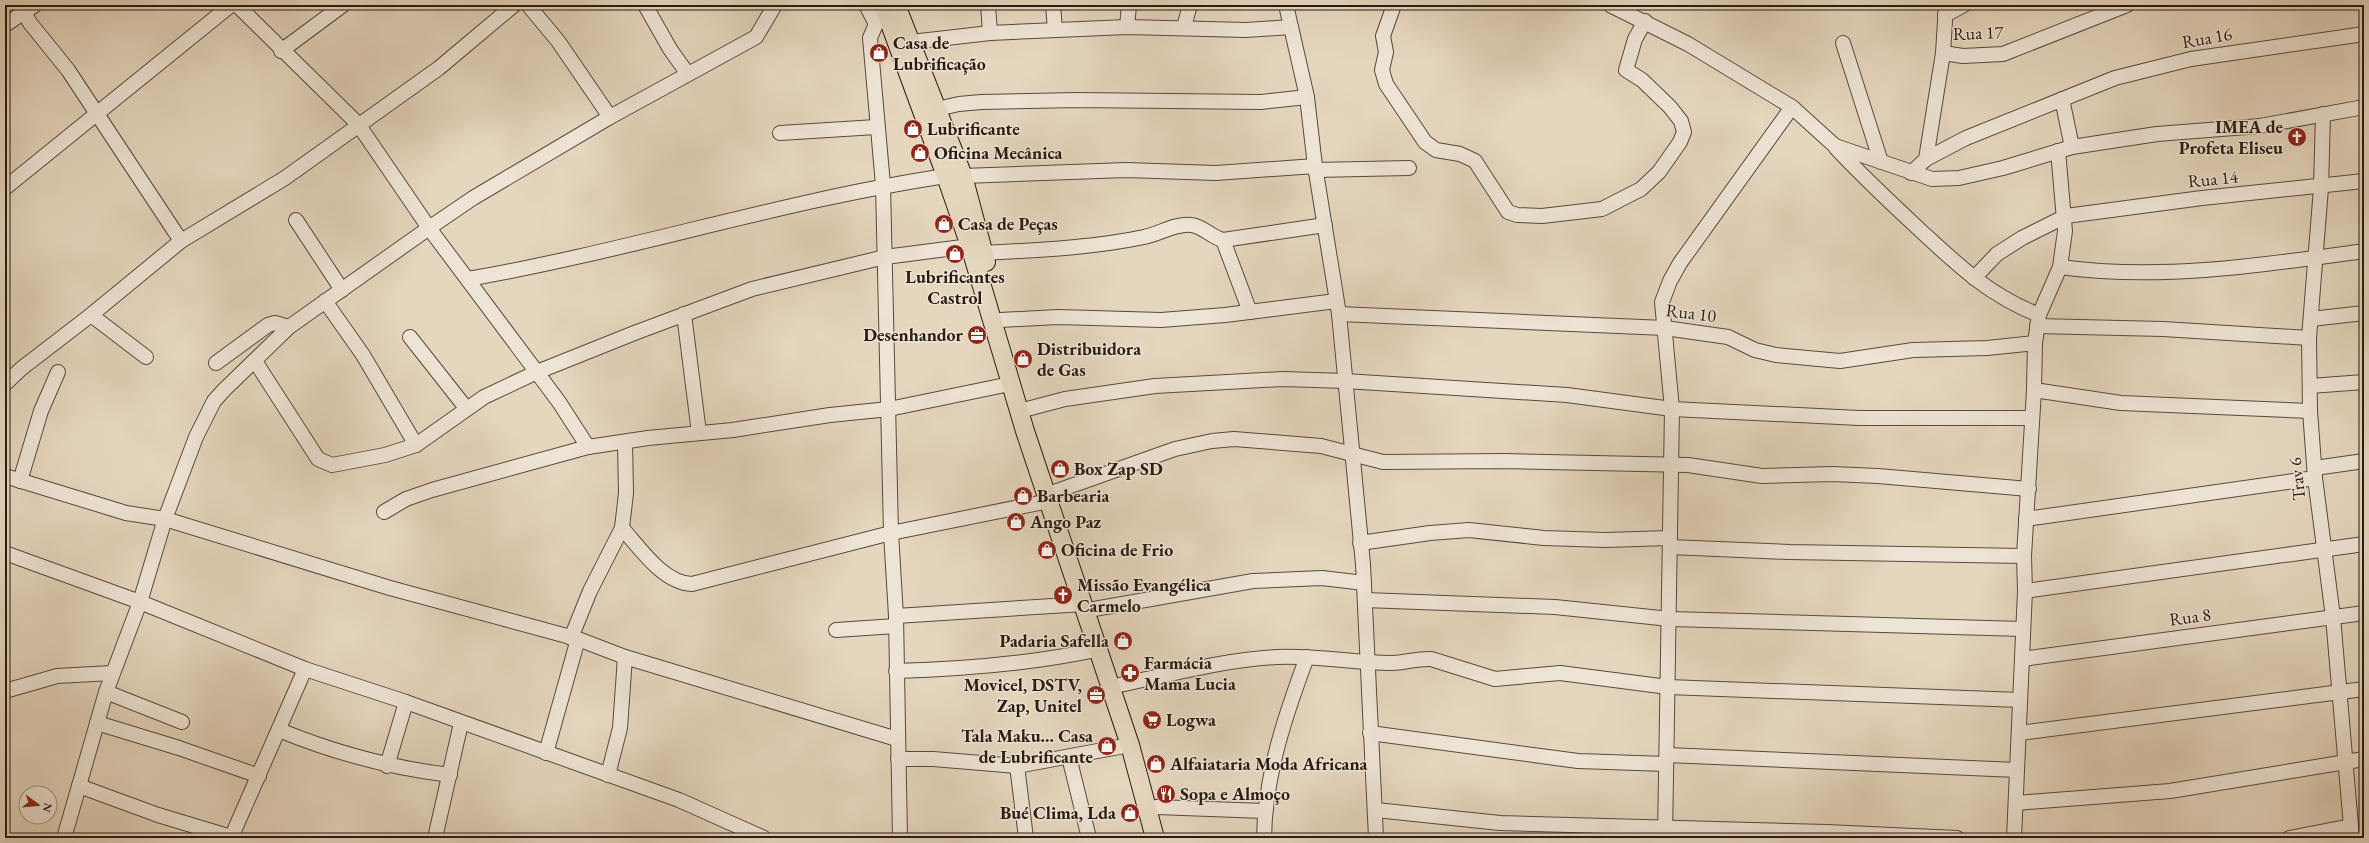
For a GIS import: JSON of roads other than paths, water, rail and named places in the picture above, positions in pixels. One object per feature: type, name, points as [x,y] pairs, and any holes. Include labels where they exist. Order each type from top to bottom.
[{"type":"main road","points":[[885,13],[911,42],[930,110]]},
{"type":"main road","points":[[885,13],[930,110],[955,176],[1027,409],[1051,496]]},
{"type":"main road","points":[[977,250],[1010,384],[1051,496],[1089,607],[1119,685],[1156,807],[1163,838]]},
{"type":"main road","points":[[1089,607],[1100,650],[1130,745],[1155,838]]},
{"type":"street","points":[[5,188],[231,5]]},
{"type":"street","points":[[238,5],[281,51],[358,124],[429,228],[537,372],[588,447]]},
{"type":"street","points":[[281,51],[343,5]]},
{"type":"street","points":[[5,384],[22,368],[91,315],[181,241],[285,178],[358,124],[439,68],[514,5]]},
{"type":"street","points":[[528,5],[558,41],[610,117]]},
{"type":"street","points":[[645,5],[670,49],[687,73]]},
{"type":"street","points":[[64,838],[112,673],[140,602],[165,519],[196,437],[214,401],[289,327],[325,301],[473,198],[610,117],[756,36],[775,5]]},
{"type":"street","points":[[866,5],[885,13],[870,38],[876,127],[883,185],[891,533],[896,621],[900,838]]},
{"type":"street","points":[[988,5],[990,33]]},
{"type":"street","points":[[1054,5],[1054,30]]},
{"type":"street","points":[[1127,27],[1129,5]]},
{"type":"street","points":[[1184,27],[1190,5]]},
{"type":"street","points":[[1286,5],[1307,97],[1315,168],[1326,225],[1338,308],[1364,583],[1369,662],[1370,733],[1376,810],[1376,838]]},
{"type":"street","points":[[1394,5],[1383,36],[1386,52],[1382,70],[1386,84],[1425,142],[1436,150],[1460,154],[1475,161],[1508,212],[1517,215],[1542,216],[1602,208],[1641,189],[1659,172],[1680,142],[1684,132],[1681,121],[1670,107],[1642,80],[1626,70],[1635,39],[1645,21]]},
{"type":"street","points":[[1610,5],[1645,21],[1688,44],[1792,108],[1834,146],[1892,205],[1974,278],[2038,320],[2309,338]]},
{"type":"street","points":[[1926,159],[1943,53],[1946,10],[1964,5]]},
{"type":"street","name":"Rua 17","points":[[1943,53],[1963,56],[2003,54],[2126,5]]},
{"type":"street","points":[[5,25],[27,7],[30,22],[68,70],[181,241]]},
{"type":"street","points":[[911,42],[990,33],[1054,30],[1127,27],[1184,27],[1246,30],[1291,26]]},
{"type":"street","name":"Rua 16","points":[[1911,172],[1926,159],[1966,138],[2115,78],[2191,59],[2364,34]]},
{"type":"street","points":[[1843,43],[1881,162]]},
{"type":"street","points":[[930,110],[981,102],[1100,100],[1261,102],[1307,97]]},
{"type":"street","points":[[2062,99],[2072,147]]},
{"type":"street","points":[[1834,146],[1932,179],[1959,178],[2003,168],[2072,147],[2157,134],[2260,126],[2364,107]]},
{"type":"street","points":[[1665,832],[1670,619],[1669,543],[1672,409],[1662,302],[1676,269],[1792,108]]},
{"type":"street","name":"Trav 6","points":[[2323,114],[2321,188],[2309,338],[2310,411],[2315,473],[2326,550],[2333,617],[2338,691],[2352,832]]},
{"type":"street","points":[[780,133],[876,127]]},
{"type":"street","points":[[2014,838],[2022,630],[2025,591],[2024,556],[2029,489],[2035,343],[2038,320],[2060,267],[2066,216],[2058,151]]},
{"type":"street","points":[[468,279],[543,264],[883,185],[955,176],[1126,170],[1216,173],[1315,168],[1409,168]]},
{"type":"street","name":"Rua 14","points":[[1974,278],[1997,254],[2027,235],[2066,216],[2202,198],[2321,188],[2364,181]]},
{"type":"street","points":[[296,220],[342,290]]},
{"type":"street","points":[[255,361],[321,462],[332,465],[385,455],[416,445],[466,408],[484,397],[537,372],[752,289],[885,257],[977,250],[1072,247],[1145,237],[1184,225],[1198,227],[1215,238],[1224,240],[1326,225]]},
{"type":"street","points":[[1224,240],[1250,312]]},
{"type":"street","points":[[2060,267],[2096,272],[2178,271],[2248,267],[2364,251]]},
{"type":"street","points":[[325,301],[367,361],[416,445]]},
{"type":"street","name":"Rua 10","points":[[1000,320],[1058,317],[1161,320],[1250,312],[1338,308],[1665,328],[1728,337],[1754,350],[1776,355],[1840,361],[1913,350],[2035,343]]},
{"type":"street","points":[[2311,319],[2364,313]]},
{"type":"street","points":[[684,314],[699,433]]},
{"type":"street","points":[[91,315],[146,357]]},
{"type":"street","points":[[216,363],[268,324],[275,323],[289,327]]},
{"type":"street","points":[[410,337],[466,408]]},
{"type":"street","points":[[20,481],[41,411],[58,372]]},
{"type":"street","points":[[1027,409],[1065,399],[1155,386],[1249,379],[1345,381],[1567,395],[1672,409],[1859,418],[2032,418]]},
{"type":"street","points":[[2310,386],[2364,382]]},
{"type":"street","points":[[384,512],[406,499],[432,490],[588,447],[830,414],[889,409],[1010,384]]},
{"type":"street","points":[[2034,390],[2121,403],[2310,411]]},
{"type":"street","points":[[622,528],[659,567],[676,581],[692,584],[891,533],[1051,496],[1175,449],[1212,441],[1250,439],[1321,446],[1351,452],[1372,460],[1383,462],[1504,460],[1670,466],[1688,465],[1762,476],[1832,474],[1878,476],[2029,489]]},
{"type":"street","points":[[546,753],[574,638],[590,591],[622,528],[626,493],[625,442]]},
{"type":"street","points":[[2026,519],[2315,473],[2364,462]]},
{"type":"street","points":[[5,476],[126,513],[165,519],[390,588],[574,638],[624,657],[897,739]]},
{"type":"street","points":[[1360,543],[1423,534],[1469,530],[1560,538],[1669,543],[1789,552],[2024,556]]},
{"type":"street","points":[[2025,591],[2364,544]]},
{"type":"street","points":[[5,553],[140,602],[305,669],[406,702],[679,800],[764,838]]},
{"type":"street","points":[[836,630],[896,621],[1089,607],[1253,581],[1322,578],[1364,583]]},
{"type":"street","points":[[1365,600],[1555,607],[1670,619],[2022,630]]},
{"type":"street","name":"Rua 8","points":[[2022,659],[2364,613]]},
{"type":"street","points":[[896,671],[1002,666],[1037,662],[1100,650]]},
{"type":"street","points":[[608,775],[620,728],[624,657]]},
{"type":"street","points":[[1264,838],[1264,811],[1278,740],[1307,657]]},
{"type":"street","points":[[1119,685],[1200,666],[1248,659],[1307,657],[1392,663],[1431,659],[1495,679],[1560,673],[1668,687],[2020,700]]},
{"type":"street","points":[[79,786],[158,815],[231,838],[305,669]]},
{"type":"street","points":[[5,691],[57,676],[112,673]]},
{"type":"street","points":[[2019,733],[2338,691],[2364,689]]},
{"type":"street","points":[[106,692],[182,722]]},
{"type":"street","points":[[387,766],[406,702]]},
{"type":"street","points":[[97,723],[259,776]]},
{"type":"street","points":[[434,838],[461,723]]},
{"type":"street","points":[[279,730],[330,750],[387,766],[450,775]]},
{"type":"street","points":[[1370,733],[1578,761],[1666,760],[2017,770]]},
{"type":"street","points":[[898,759],[933,759],[1017,766],[1130,745]]},
{"type":"street","points":[[1069,757],[1089,838]]},
{"type":"street","points":[[2016,802],[2170,791],[2364,759]]},
{"type":"street","points":[[1017,766],[1026,838]]},
{"type":"street","points":[[1156,807],[1264,811]]},
{"type":"street","points":[[1376,810],[1500,823],[1665,832],[1957,838]]},
{"type":"street","points":[[2289,838],[2352,832]]},
{"type":"place","name":"Casa de Lubrificação","points":[[879,53]]},
{"type":"place","name":"Lubrificante","points":[[913,129]]},
{"type":"place","name":"IMEA de Profeta Eliseu","points":[[2297,137]]},
{"type":"place","name":"Oficina Mecânica","points":[[920,153]]},
{"type":"place","name":"Casa de Peças","points":[[944,224]]},
{"type":"place","name":"Lubrificantes Castrol","points":[[955,254]]},
{"type":"place","name":"Desenhandor","points":[[977,335]]},
{"type":"place","name":"Distribuidora de Gas","points":[[1023,359]]},
{"type":"place","name":"Box Zap SD","points":[[1060,469]]},
{"type":"place","name":"Barbearia","points":[[1023,496]]},
{"type":"place","name":"Ango Paz","points":[[1016,522]]},
{"type":"place","name":"Oficina de Frio","points":[[1047,550]]},
{"type":"place","name":"Missão Evangélica Carmelo","points":[[1063,595]]},
{"type":"place","name":"Padaria Safella","points":[[1123,641]]},
{"type":"place","name":"Farmácia Mama Lucia","points":[[1130,673]]},
{"type":"place","name":"Movicel, DSTV, Zap, Unitel","points":[[1096,695]]},
{"type":"place","name":"Logwa","points":[[1152,720]]},
{"type":"place","name":"Tala Maku... Casa de Lubrificante","points":[[1107,746]]},
{"type":"place","name":"Alfaiataria Moda Africana","points":[[1156,764]]},
{"type":"place","name":"Sopa e Almoço","points":[[1166,794]]},
{"type":"place","name":"Bué Clima, Lda","points":[[1130,813]]}]
